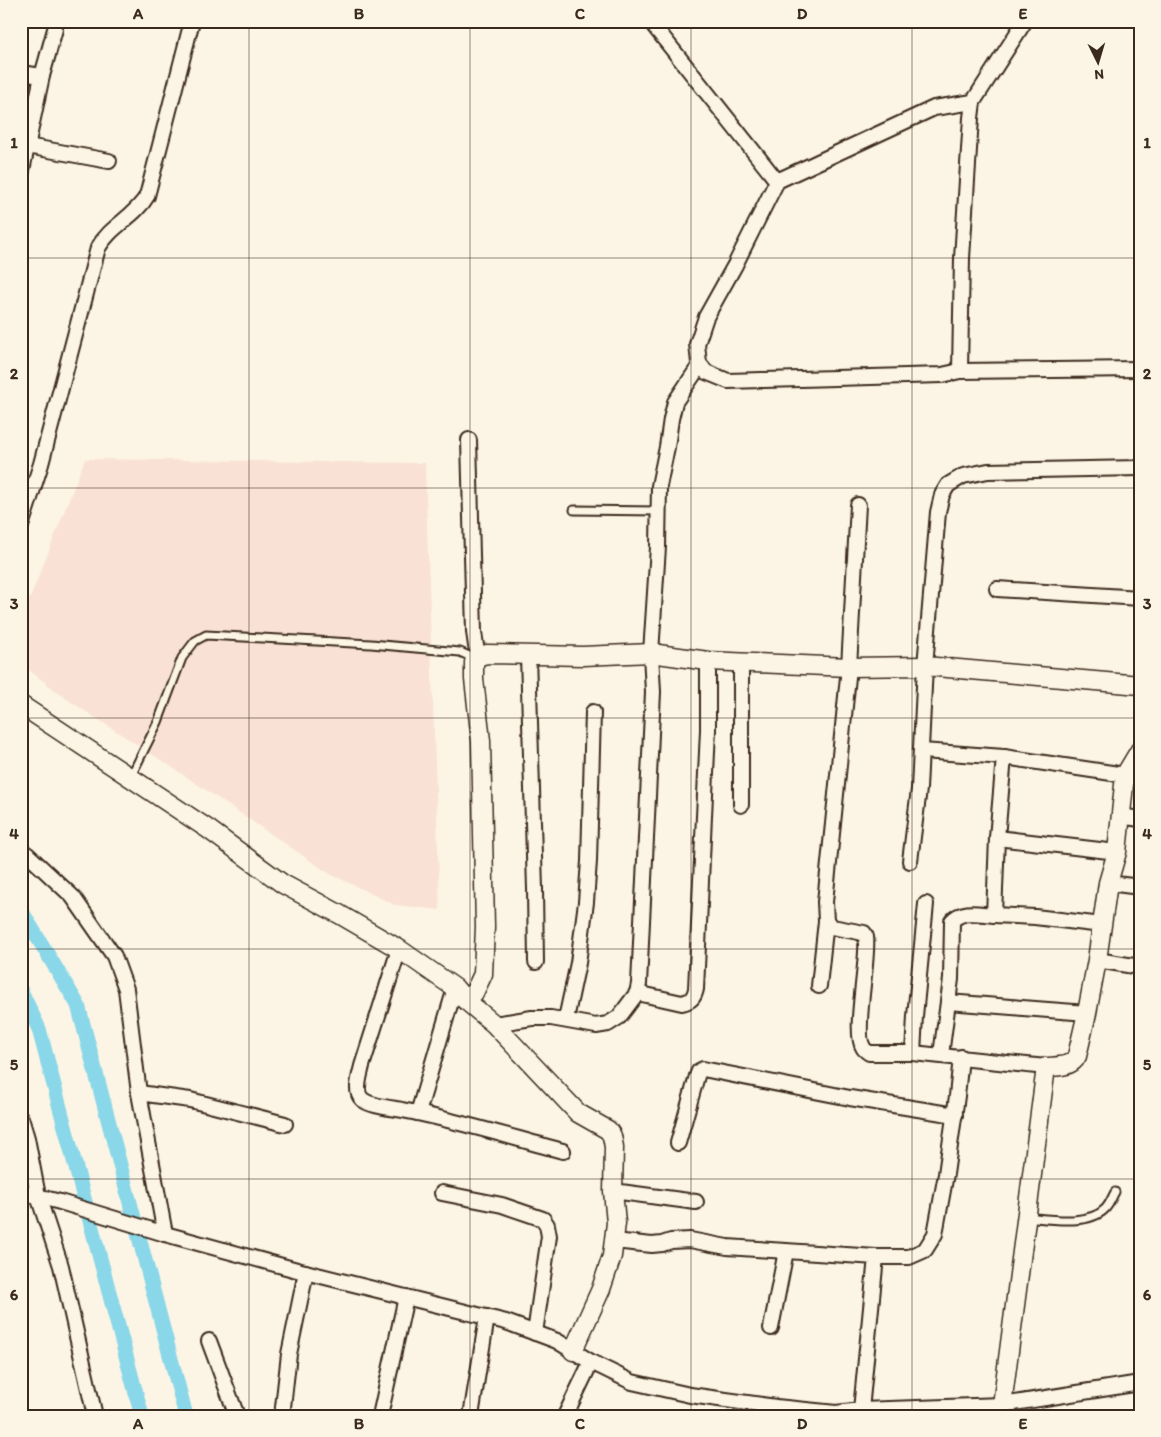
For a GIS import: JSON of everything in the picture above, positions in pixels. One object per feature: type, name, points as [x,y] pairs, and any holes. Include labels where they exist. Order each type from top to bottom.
[{"type":"street","points":[[21,526],[41,464],[96,254],[101,242],[140,206],[150,191],[192,21]]},
{"type":"street","points":[[650,21],[777,181]]},
{"type":"street","points":[[960,371],[962,258],[973,102],[1025,21]]},
{"type":"street","points":[[21,175],[42,76],[55,29]]},
{"type":"street","points":[[21,73],[42,76]]},
{"type":"street","points":[[973,102],[934,108],[777,181],[735,265],[706,317],[697,344],[700,364],[706,372],[728,381],[942,375],[960,371],[1140,369]]},
{"type":"street","points":[[27,146],[109,161]]},
{"type":"street","points":[[494,1024],[532,1018],[551,1018],[566,1019],[596,1026],[608,1024],[619,1017],[637,993],[639,984],[652,701],[651,653],[659,486],[675,402],[700,364]]},
{"type":"street","points":[[459,993],[474,993],[483,974],[485,927],[481,741],[474,679],[476,646],[474,632],[469,440]]},
{"type":"street","points":[[910,861],[922,750],[925,666],[938,512],[942,495],[948,485],[963,476],[988,471],[1140,468]]},
{"type":"street","points":[[819,986],[826,921],[825,902],[849,667],[858,505]]},
{"type":"street","points":[[997,589],[1140,598]]},
{"type":"street","points":[[476,659],[487,654],[583,656],[651,653],[708,661],[741,663],[849,667],[925,666],[1140,685]]},
{"type":"street","points":[[528,655],[536,962]]},
{"type":"street","points":[[637,993],[682,1003],[690,1001],[696,989],[708,730],[708,661]]},
{"type":"street","points":[[741,663],[741,805]]},
{"type":"street","points":[[21,705],[131,776],[283,884],[399,949],[459,993],[494,1024],[578,1113],[608,1130],[612,1136],[614,1147],[613,1191],[616,1223],[612,1256],[601,1288],[573,1351]]},
{"type":"street","points":[[566,1019],[578,963],[586,902],[593,712]]},
{"type":"street","points":[[922,750],[1004,757],[1125,775]]},
{"type":"street","points":[[826,921],[832,927],[864,933],[866,937],[860,1038],[863,1047],[869,1053],[941,1055],[1046,1067],[1074,1062],[1087,1013],[1108,883],[1117,852],[1125,775],[1140,750]]},
{"type":"street","points":[[994,915],[997,838],[1004,757]]},
{"type":"street","points":[[1120,816],[1140,819]]},
{"type":"street","points":[[997,838],[1117,852]]},
{"type":"street","points":[[21,850],[28,854],[73,897],[114,956],[126,989],[139,1093],[164,1234]]},
{"type":"street","points":[[1108,883],[1140,888]]},
{"type":"street","points":[[913,1053],[926,904]]},
{"type":"street","points":[[941,1055],[951,979],[952,921],[957,916],[964,912],[1035,917],[1102,925]]},
{"type":"street","points":[[399,949],[362,1066],[358,1084],[361,1099],[369,1104],[418,1113],[563,1151]]},
{"type":"street","points":[[1097,960],[1140,967]]},
{"type":"street","points":[[418,1113],[459,993]]},
{"type":"street","points":[[948,1002],[1087,1013]]},
{"type":"street","points":[[614,1241],[652,1245],[690,1240],[727,1247],[876,1258],[909,1257],[925,1250],[935,1234],[942,1199],[961,1057]]},
{"type":"street","points":[[1002,1405],[1046,1067]]},
{"type":"street","points":[[678,1143],[697,1076],[699,1071],[704,1069],[850,1098],[954,1115]]},
{"type":"street","points":[[139,1093],[190,1100],[285,1124]]},
{"type":"street","points":[[21,1118],[27,1138],[38,1196],[61,1266],[95,1416]]},
{"type":"street","points":[[613,1191],[696,1202]]},
{"type":"street","points":[[21,1192],[164,1234],[487,1317],[557,1341],[590,1362],[632,1382],[758,1410],[863,1413],[1002,1405],[1140,1383]]},
{"type":"street","points":[[442,1194],[502,1205],[543,1219],[547,1225],[549,1236],[535,1333]]},
{"type":"street","points":[[771,1328],[786,1251]]},
{"type":"street","points":[[863,1413],[876,1258]]},
{"type":"street","points":[[282,1416],[288,1354],[306,1272]]},
{"type":"street","points":[[380,1416],[406,1297]]},
{"type":"street","points":[[471,1416],[487,1317]]},
{"type":"street","points":[[209,1341],[237,1416]]},
{"type":"street","points":[[565,1416],[590,1362]]},
{"type":"lane","points":[[574,510],[659,511]]},
{"type":"lane","points":[[131,776],[158,722],[182,658],[195,641],[206,635],[371,644],[460,652],[476,659]]},
{"type":"lane","points":[[1026,1217],[1060,1220],[1096,1216],[1107,1208],[1115,1192]]},
{"type":"shaded area","points":[[85,459],[425,463],[440,910],[395,905],[330,874],[68,700],[21,664],[21,621]]},
{"type":"waterway","points":[[21,913],[78,1005],[186,1416]]},
{"type":"waterway","points":[[21,991],[39,1029],[142,1416]]}]
